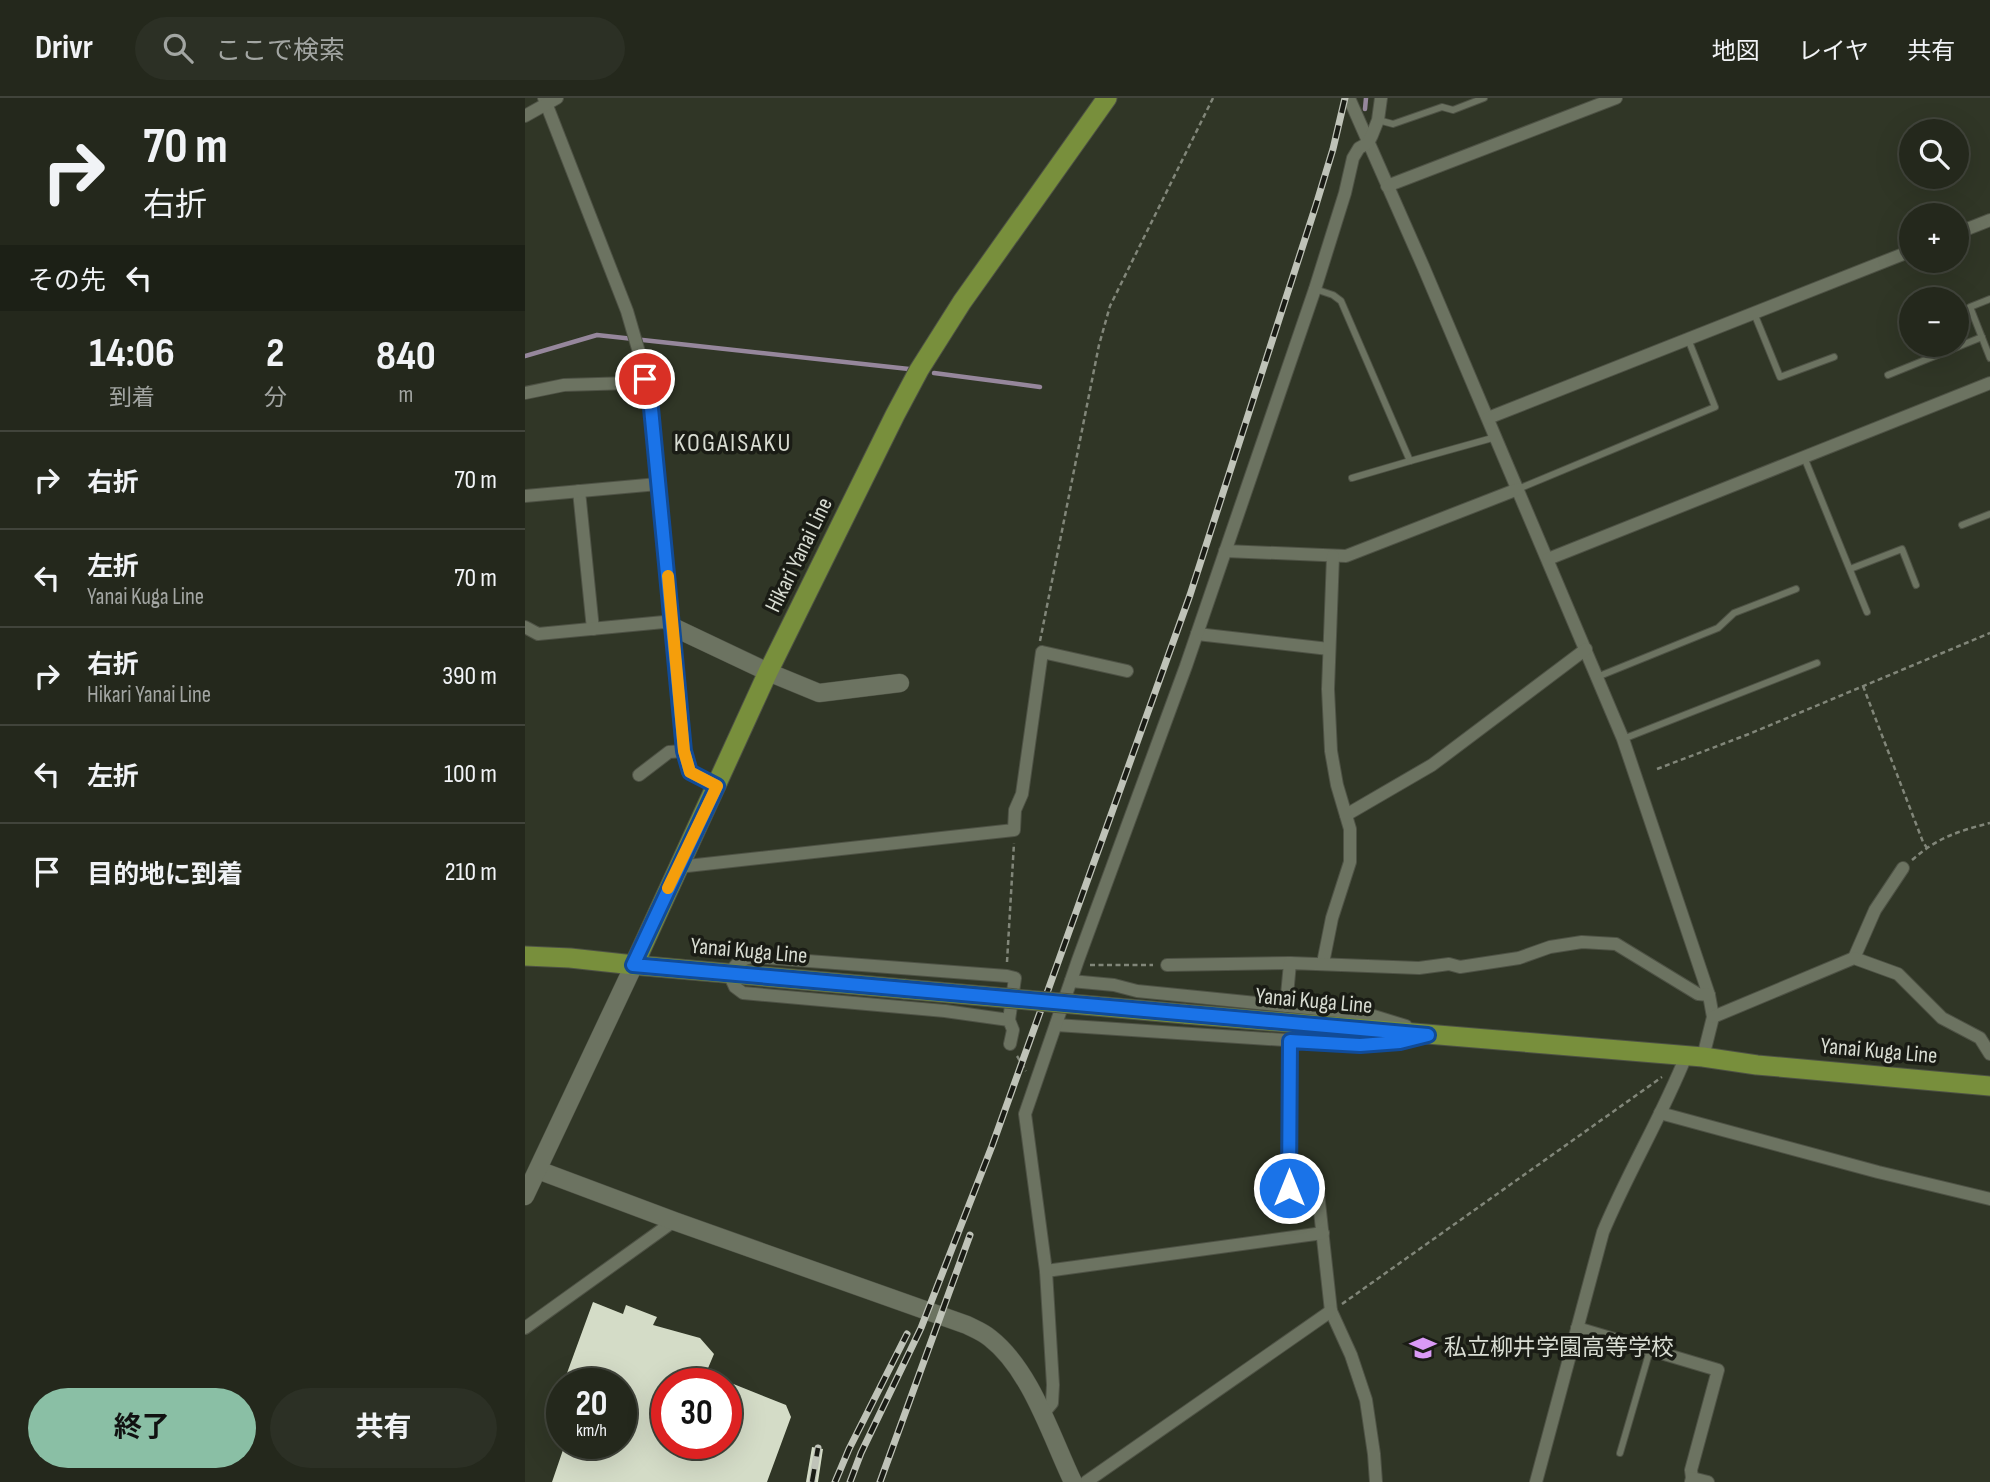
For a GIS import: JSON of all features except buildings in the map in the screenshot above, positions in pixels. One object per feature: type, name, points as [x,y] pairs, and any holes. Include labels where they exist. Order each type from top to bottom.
[{"type":"main road","name":"Hikari Yanai Line","points":[[633,965],[768,672],[919,370],[962,302],[1107,98]]},
{"type":"main road","points":[[525,956],[633,965]]},
{"type":"main road","name":"Yanai Kuga Line","points":[[633,965],[1695,1056],[1757,1065],[1990,1086]]},
{"type":"street","points":[[1349,98],[1623,739],[1709,995],[1713,1017],[1695,1056],[1676,1083],[1619,1193],[1603,1232],[1536,1482]]},
{"type":"street","points":[[1042,1415],[1052,1402],[1053,1385],[1045,1271],[1025,1114],[1197,634],[1315,289],[1353,158],[1359,148],[1368,143],[1378,120],[1381,98]]},
{"type":"street","points":[[1387,186],[1616,98]]},
{"type":"street","points":[[525,117],[548,100],[635,338],[651,408],[684,751],[690,772],[717,786]]},
{"type":"street","points":[[1969,228],[1990,220]]},
{"type":"street","points":[[1488,418],[1899,256]]},
{"type":"street","points":[[525,393],[563,386],[631,383],[645,379]]},
{"type":"street","points":[[1548,559],[1990,383]]},
{"type":"street","points":[[525,496],[658,484]]},
{"type":"street","points":[[1225,551],[1346,556],[1518,489]]},
{"type":"street","points":[[579,491],[593,629]]},
{"type":"street","points":[[1322,963],[1332,918],[1350,862],[1350,829],[1336,785],[1331,751],[1328,689],[1333,556]]},
{"type":"street","points":[[525,627],[538,635],[664,622],[768,672],[819,693],[901,683]]},
{"type":"street","points":[[1197,634],[1329,649]]},
{"type":"street","points":[[1346,815],[1432,765],[1585,649]]},
{"type":"street","points":[[678,867],[1014,830],[1015,810],[1022,794],[1042,652],[1127,671]]},
{"type":"street","points":[[639,775],[669,752],[684,751]]},
{"type":"street","points":[[1854,958],[1875,910],[1903,868]]},
{"type":"street","points":[[1167,965],[1322,963],[1419,968],[1449,964],[1460,967],[1519,958],[1550,947],[1583,942],[1616,944],[1697,994],[1709,995]]},
{"type":"street","points":[[1010,1020],[743,992],[735,987],[729,974],[745,958],[754,957],[1007,976],[1015,978],[1010,1044]]},
{"type":"street","points":[[1713,1017],[1854,958],[1898,974],[1942,1018],[1980,1038],[1990,1054]]},
{"type":"street","points":[[1286,1006],[1290,963]]},
{"type":"street","points":[[525,1196],[633,965]]},
{"type":"street","points":[[1071,981],[1114,985],[1137,991],[1367,1014],[1428,1035]]},
{"type":"street","points":[[1133,1030],[1137,991]]},
{"type":"street","points":[[1056,1025],[1360,1045],[1400,1042],[1428,1035]]},
{"type":"street","points":[[1290,1041],[1289,1188],[1310,1187],[1318,1193],[1331,1311],[1351,1355],[1366,1400],[1375,1482]]},
{"type":"street","points":[[1660,1113],[1878,1172],[1990,1199]]},
{"type":"street","points":[[538,1170],[674,1222],[967,1325],[989,1336],[1020,1370],[1073,1482]]},
{"type":"street","points":[[525,1328],[674,1222]]},
{"type":"street","points":[[1045,1271],[1322,1233]]},
{"type":"street","points":[[1086,1482],[1331,1311]]},
{"type":"street","points":[[1577,1328],[1718,1370],[1691,1469],[1691,1480],[1708,1482]]},
{"type":"lane","points":[[1378,120],[1393,124],[1442,107],[1453,110],[1484,98]]},
{"type":"lane","points":[[1315,289],[1341,301],[1411,461]]},
{"type":"lane","points":[[1990,299],[1970,307],[1990,358]]},
{"type":"lane","points":[[1754,313],[1780,377],[1834,357]]},
{"type":"lane","points":[[1888,375],[1982,337]]},
{"type":"lane","points":[[1518,489],[1715,407],[1688,339]]},
{"type":"lane","points":[[1352,478],[1496,437]]},
{"type":"lane","points":[[1804,457],[1867,612]]},
{"type":"lane","points":[[1962,525],[1990,514]]},
{"type":"lane","points":[[1850,569],[1902,549],[1916,585]]},
{"type":"lane","points":[[1597,677],[1718,628],[1734,613],[1796,589]]},
{"type":"lane","points":[[1623,739],[1817,663]]},
{"type":"lane","points":[[1620,1453],[1650,1350]]},
{"type":"path","points":[[1042,652],[1040,640],[1059,541],[1099,345],[1110,306],[1213,98]]},
{"type":"path","points":[[1657,769],[1749,734],[1990,634]]},
{"type":"path","points":[[1863,686],[1927,848]]},
{"type":"path","points":[[1903,868],[1927,848],[1956,832],[1990,823]]},
{"type":"path","points":[[1007,976],[1014,830]]},
{"type":"path","points":[[1078,961],[1091,965],[1167,965]]},
{"type":"path","points":[[1010,1044],[1035,1086]]},
{"type":"path","points":[[1331,1311],[1667,1073]]},
{"type":"waterway","points":[[1365,109],[1366,98]]},
{"type":"waterway","points":[[525,356],[597,335],[909,369]]},
{"type":"waterway","points":[[934,373],[1040,387]]},
{"type":"railway","points":[[850,1482],[861,1453],[921,1328],[992,1146],[1190,595],[1316,205],[1345,98]]},
{"type":"railway","points":[[880,1482],[970,1235]]},
{"type":"railway","points":[[835,1482],[907,1334]]},
{"type":"railway","points":[[812,1482],[818,1448]]},
{"type":"slow traffic","points":[[668,576],[684,751],[690,772],[717,786],[668,888]]},
{"type":"place","name":"私立柳井学園高等学校","points":[[1423,1348]]},
{"type":"district","name":"KOGAISAKU","points":[[733,443]]},
{"type":"route","points":[[645,379],[651,408],[684,751],[690,772],[717,786],[633,965],[1428,1035],[1400,1042],[1360,1045],[1290,1041],[1289,1188]]}]
